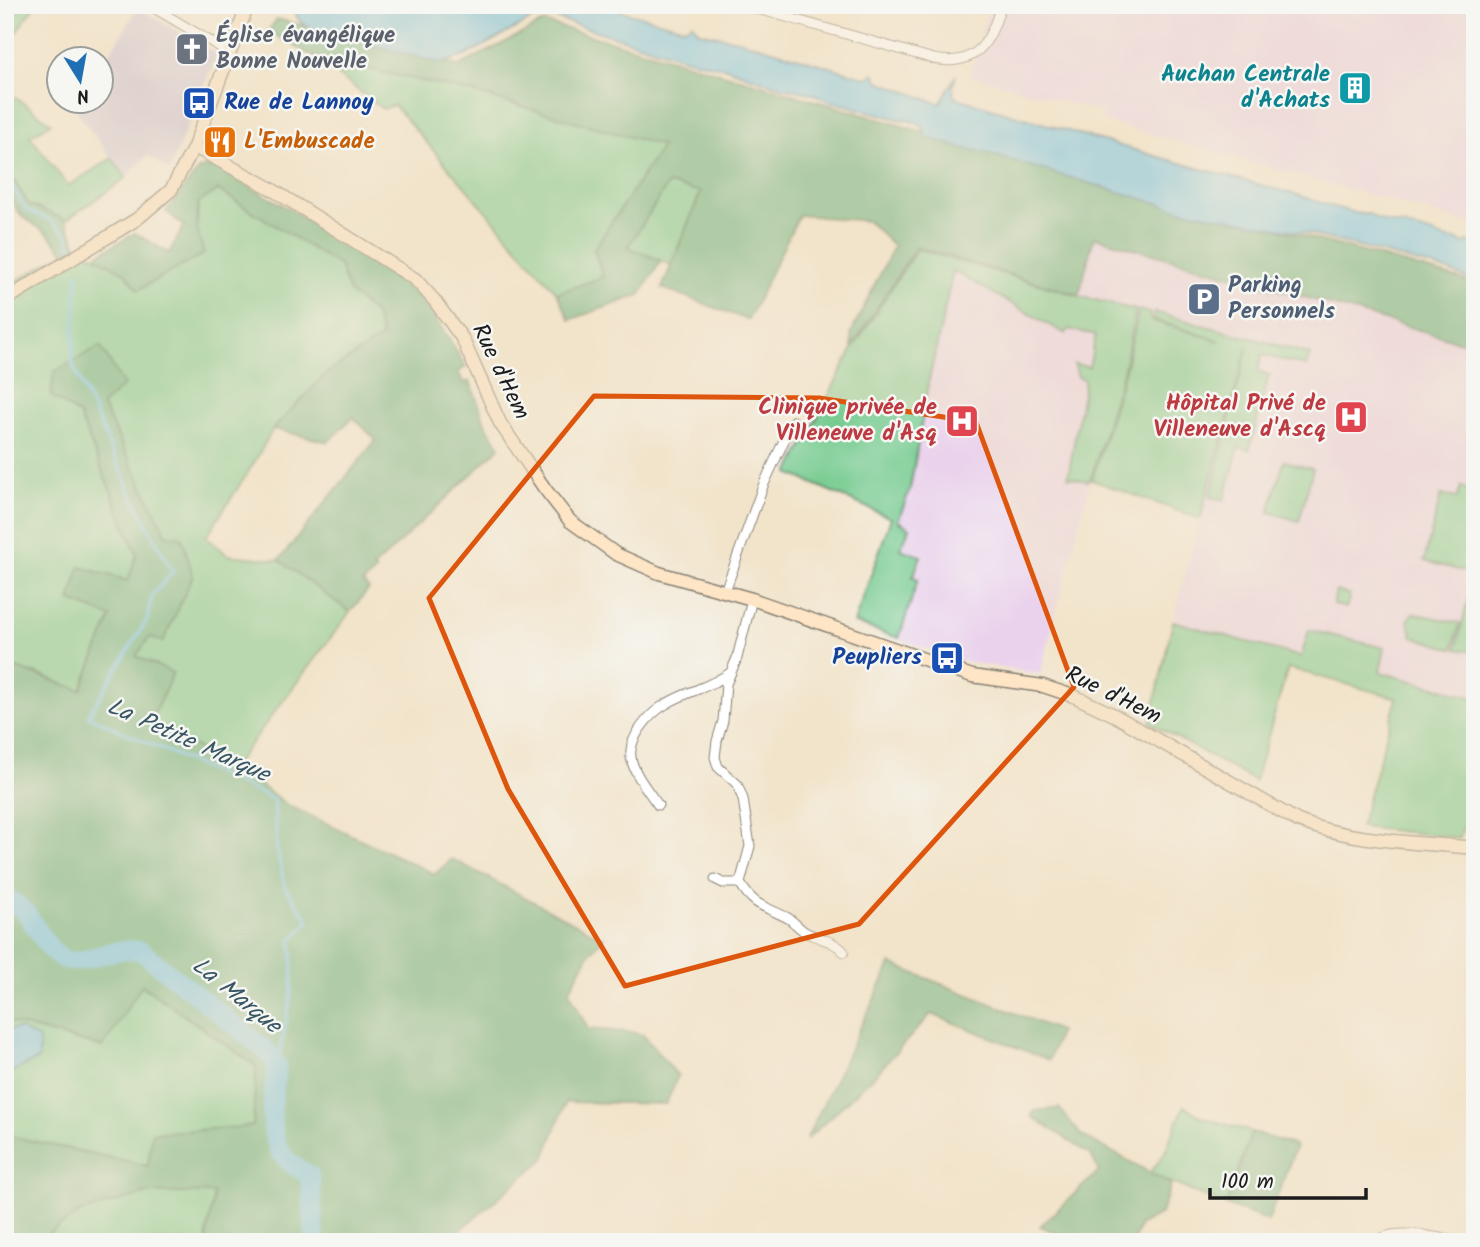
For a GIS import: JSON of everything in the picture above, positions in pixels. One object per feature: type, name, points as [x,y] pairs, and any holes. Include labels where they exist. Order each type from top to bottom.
[{"type":"street","points":[[149,5],[230,53]]},
{"type":"street","points":[[5,300],[151,209],[177,181],[194,147],[248,5]]},
{"type":"street","points":[[744,5],[934,59],[951,61],[969,57],[985,44],[993,31],[1001,5]]},
{"type":"street","name":"Rue d'Hem","points":[[194,147],[265,185],[420,284],[462,338],[494,411],[554,503],[580,530],[630,562],[659,573],[752,599],[972,676],[1043,686],[1076,697],[1114,715],[1298,821],[1317,828],[1475,848]]},
{"type":"street","points":[[725,591],[763,486],[793,421]]},
{"type":"street","points":[[740,883],[750,839],[743,799],[737,784],[718,768],[715,757],[723,721],[725,688],[737,658],[752,599]]},
{"type":"street","points":[[658,805],[632,763],[631,748],[636,737],[651,716],[664,705],[713,684],[730,673]]},
{"type":"street","points":[[715,879],[723,883],[740,883]]},
{"type":"street","points":[[740,883],[750,898],[760,906],[786,918],[804,932],[835,944],[844,952]]},
{"type":"street","points":[[1378,1240],[1395,1234],[1461,1242]]},
{"type":"highlighted area","points":[[594,396],[819,398],[976,422],[1074,687],[859,924],[625,986],[508,789],[429,598]]},
{"type":"shaded area","name":"Auchan Centrale d'Achats","points":[[989,5],[1475,5],[1475,225],[1101,120],[1104,113],[970,75]]},
{"type":"shaded area","points":[[138,8],[217,54],[169,171],[148,155],[126,178],[80,116],[116,116],[114,46]]},
{"type":"shaded area","points":[[1094,237],[1475,346],[1475,573],[1456,649],[1475,652],[1475,698],[1379,671],[1385,648],[1309,630],[1302,657],[1173,621],[1209,486],[1149,320],[1150,313],[1139,310],[1125,370],[1090,483],[1040,674],[967,662],[853,624],[890,519],[787,473],[852,347],[916,247],[1079,295]]},
{"type":"green space","points":[[5,5],[35,5],[5,49]]},
{"type":"green space","points":[[277,19],[459,66],[544,22],[913,129],[1457,278],[1475,285],[1475,346],[1094,237],[1079,295],[916,247],[852,347],[851,333],[894,246],[868,221],[799,215],[748,320],[662,288],[701,192],[668,184],[628,247],[661,261],[640,295],[570,320],[557,293],[603,277],[594,249],[662,146],[471,92],[314,57],[268,31]]},
{"type":"green space","points":[[314,57],[471,92],[663,146],[594,249],[603,277],[557,293],[394,105],[383,109]]},
{"type":"green space","points":[[5,90],[51,123],[30,136],[68,186],[112,158],[126,178],[66,220],[28,204],[8,170],[10,158],[5,150]]},
{"type":"green space","points":[[5,150],[10,157],[8,170],[28,204],[66,220],[77,246],[65,253],[48,234],[22,216],[5,193]]},
{"type":"green space","points":[[199,169],[218,169],[290,209],[417,294],[466,367],[458,372],[464,383],[470,381],[486,425],[500,447],[373,568],[376,571],[363,583],[369,589],[350,612],[279,560],[376,440],[353,417],[328,442],[273,429],[327,373],[382,337],[375,314],[349,292],[340,266],[218,190],[198,203],[197,228],[204,254],[138,290],[126,274],[95,256],[135,233],[169,253],[184,226],[166,211]]},
{"type":"green space","points":[[668,184],[701,191],[671,265],[628,247]]},
{"type":"green space","points":[[218,190],[340,266],[349,292],[375,314],[382,337],[327,373],[273,429],[206,537],[228,555],[279,560],[350,612],[234,766],[149,723],[136,656],[150,636],[162,642],[167,536],[102,405],[100,346],[81,357],[79,415],[137,554],[129,581],[80,567],[112,616],[81,691],[5,664],[5,287],[77,246],[126,274],[138,290],[197,227],[198,203]]},
{"type":"green space","points":[[917,249],[1136,310],[1123,371],[1091,478],[1088,481],[1068,477],[1084,386],[1084,379],[1078,377],[1074,364],[1089,367],[1096,335],[1068,329],[1066,334],[953,271],[929,380],[910,489],[898,521],[910,528],[900,549],[921,556],[913,577],[918,579],[899,638],[854,623],[891,518],[789,473],[852,350]]},
{"type":"green space","points":[[1139,310],[1150,313],[1150,320],[1220,341],[1153,319],[1154,312],[1310,354],[1306,366],[1262,355],[1258,371],[1269,375],[1249,450],[1239,447],[1224,500],[1210,497],[1247,348],[1200,519],[1092,480],[1125,370]]},
{"type":"green space","points":[[100,346],[124,385],[102,405],[167,535],[182,537],[193,576],[163,642],[150,637],[136,656],[173,673],[150,723],[234,766],[289,806],[435,874],[452,859],[603,938],[589,954],[569,991],[588,1029],[643,1035],[678,1076],[666,1104],[566,1102],[544,1159],[459,1231],[456,1242],[209,1242],[206,1240],[214,1193],[147,1193],[81,1212],[35,1242],[5,1242],[5,1135],[148,1166],[152,1133],[253,1126],[256,1066],[142,985],[103,1047],[5,1021],[5,664],[81,690],[111,617],[70,601],[80,567],[128,581],[137,554],[79,415],[51,396],[54,372]]},
{"type":"green space","points":[[1284,461],[1313,469],[1299,521],[1269,512]]},
{"type":"green space","points":[[1461,486],[1475,494],[1475,652],[1456,649],[1474,574],[1424,561],[1441,495],[1457,498]]},
{"type":"green space","points":[[1336,591],[1350,595],[1346,608],[1333,604]]},
{"type":"green space","points":[[1413,613],[1460,623],[1453,649],[1413,637],[1408,621]]},
{"type":"green space","points":[[1173,621],[1301,657],[1309,630],[1385,648],[1380,672],[1475,698],[1475,784],[1460,838],[1360,827],[1397,698],[1288,668],[1255,781],[1150,723]]},
{"type":"green space","points":[[891,964],[1060,1031],[1049,1060],[931,1014],[876,1074],[806,1140]]},
{"type":"green space","points":[[141,985],[256,1066],[253,1127],[152,1133],[149,1166],[5,1135],[5,1021],[102,1047]]},
{"type":"green space","points":[[1184,1106],[1204,1118],[1252,1132],[1226,1205],[1149,1174],[1164,1154]]},
{"type":"green space","points":[[1059,1108],[1081,1135],[1171,1184],[1161,1214],[1140,1225],[1133,1242],[1076,1242],[1040,1226],[1099,1171],[1091,1155],[1031,1116],[1035,1111]]},
{"type":"green space","points":[[1252,1132],[1296,1146],[1268,1221],[1226,1205]]},
{"type":"green space","points":[[147,1193],[214,1193],[206,1240],[209,1242],[35,1242],[81,1212]]},
{"type":"water","points":[[294,5],[600,5],[685,28],[692,23],[699,32],[742,41],[867,78],[874,73],[878,81],[940,104],[956,75],[954,97],[1344,210],[1369,214],[1382,221],[1405,225],[1445,239],[1458,240],[1463,244],[1467,242],[1475,246],[1475,282],[1449,271],[1311,234],[1181,210],[954,146],[926,137],[922,125],[907,120],[777,86],[726,68],[687,59],[551,17],[535,18],[465,56],[435,62],[314,29],[301,23],[293,11]]},
{"type":"water","points":[[5,1029],[21,1029],[39,1039],[39,1059],[5,1075]]},
{"type":"waterway","name":"La Petite Marque","points":[[5,173],[26,210],[50,220],[67,235],[71,247]]},
{"type":"waterway","name":"La Petite Marque","points":[[78,273],[72,363],[137,506],[173,572],[152,595],[147,620],[88,716],[274,799],[277,850],[285,887],[309,921],[291,941],[292,988],[277,1065]]},
{"type":"waterway","name":"La Marque","points":[[5,895],[26,913],[46,944],[60,957],[76,961],[115,951],[141,951],[267,1051],[277,1065],[272,1115],[275,1139],[287,1160],[310,1176],[315,1242]]},
{"type":"place","name":"Église évangélique Bonne Nouvelle","points":[[192,49]]},
{"type":"place","name":"Auchan Centrale d'Achats","points":[[1355,88]]},
{"type":"place","name":"Rue de Lannoy","points":[[199,103]]},
{"type":"place","name":"L'Embuscade","points":[[220,142]]},
{"type":"place","name":"Parking Personnels","points":[[1204,299]]},
{"type":"place","name":"Hôpital Privé de Villeneuve d'Ascq","points":[[1351,417]]},
{"type":"place","name":"Clinique privée de Villeneuve d'Asq","points":[[962,421]]},
{"type":"place","name":"Peupliers","points":[[947,658]]}]
